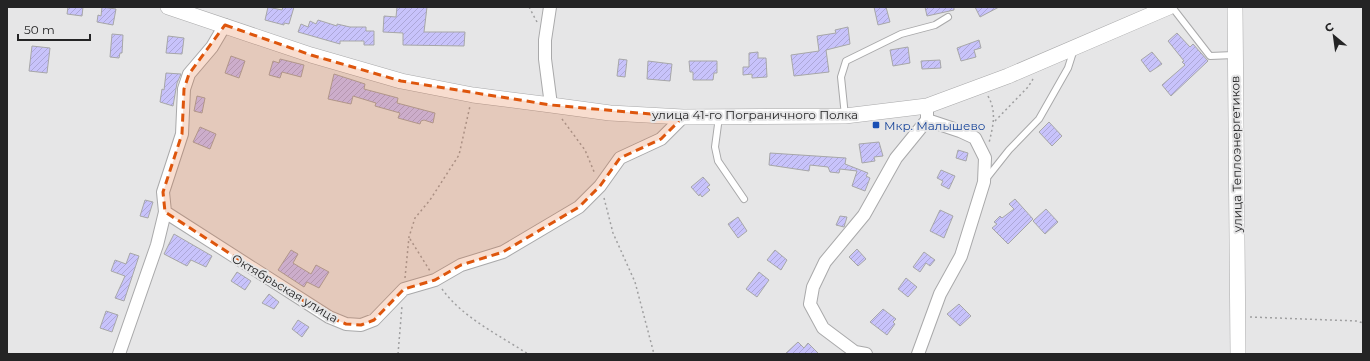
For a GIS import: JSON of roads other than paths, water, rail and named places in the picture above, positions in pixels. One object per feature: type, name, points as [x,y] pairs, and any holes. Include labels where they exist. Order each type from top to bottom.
[{"type":"street","name":"улица 41-го Пограничного Полка","points":[[168,7],[311,55],[401,81],[473,95],[610,113],[683,117],[845,116],[927,113],[982,86],[1043,62],[1169,7]]},
{"type":"street","points":[[550,7],[545,40],[545,59],[551,105]]},
{"type":"street","name":"улица Теплоэнергетиков","points":[[1235,7],[1238,354]]},
{"type":"street","points":[[119,354],[157,245],[165,212],[163,192],[182,134],[184,89],[189,74],[212,47],[225,25]]},
{"type":"street","points":[[866,354],[855,352],[823,328],[810,304],[813,287],[825,262],[864,215],[896,158],[927,113],[975,138],[985,158],[984,182],[961,256],[940,294],[918,354]]},
{"type":"street","name":"Октябрьская улица","points":[[165,212],[329,317],[346,324],[361,325],[374,320],[404,289],[435,280],[460,265],[503,252],[579,207],[600,186],[620,158],[661,139],[683,117]]},
{"type":"lane","points":[[1172,7],[1210,56],[1235,54]]},
{"type":"lane","points":[[845,116],[842,77],[846,61],[901,34],[935,25],[948,17]]},
{"type":"lane","points":[[984,182],[1009,150],[1039,119],[1068,68],[1075,48]]},
{"type":"lane","points":[[719,117],[715,147],[718,161],[744,199]]},
{"type":"place","name":"Мкр. Малышево","points":[[876,125]]}]
